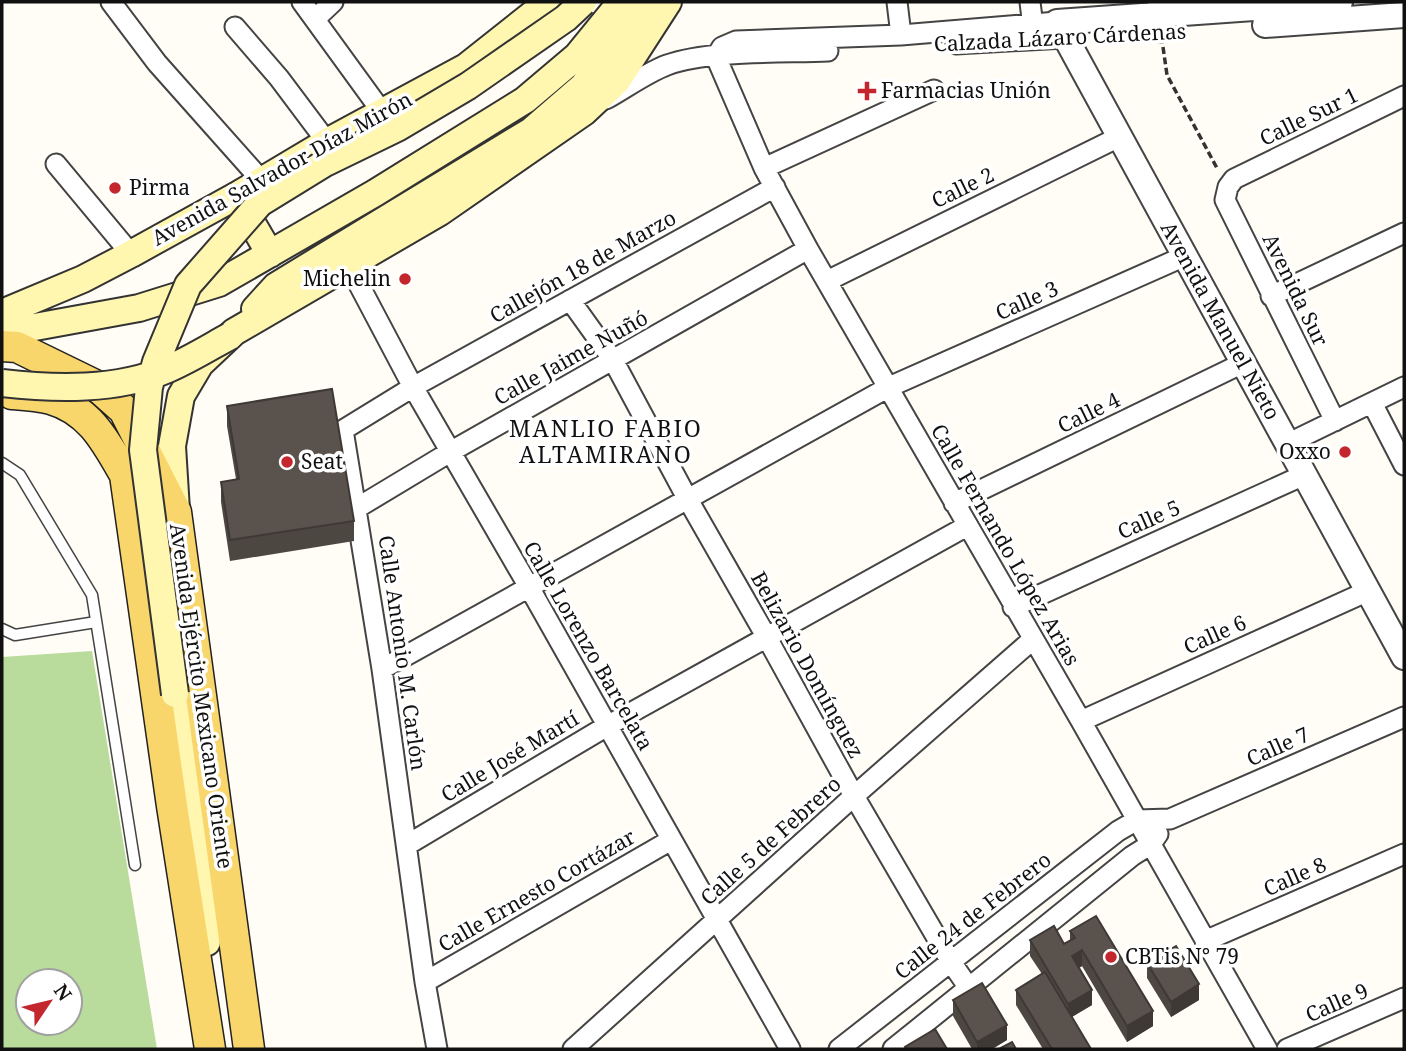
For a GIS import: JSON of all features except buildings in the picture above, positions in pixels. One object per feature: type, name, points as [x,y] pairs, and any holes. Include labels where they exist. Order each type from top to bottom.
[{"type":"main road","name":"Avenida Salvador Díaz Mirón","points":[[2,313],[83,279],[131,254],[466,66],[548,2]]},
{"type":"main road","name":"Avenida Salvador Díaz Mirón","points":[[175,694],[143,450],[149,387],[156,362],[188,285],[260,203],[325,163],[397,128],[468,86],[566,18],[583,2]]},
{"type":"main road","points":[[2,328],[24,329],[139,308],[219,284],[375,193],[525,100],[577,56],[621,2]]},
{"type":"main road","points":[[176,512],[172,446],[181,396],[200,363],[230,336],[276,286],[531,131],[583,86],[649,2]]},
{"type":"main road","points":[[2,383],[76,387],[132,380],[167,370],[230,336],[440,212],[584,112],[617,81],[668,2]]},
{"type":"main road","points":[[236,197],[271,254]]},
{"type":"main road","name":"Avenida Ejército Mexicano Oriente","points":[[2,346],[17,347],[97,386],[124,410],[176,512],[248,1049]]},
{"type":"main road","name":"Avenida Ejército Mexicano Oriente","points":[[2,392],[51,399],[81,413],[100,433],[125,475],[210,1049]]},
{"type":"main road","name":"Avenida Ejército Mexicano Oriente","points":[[175,694],[222,1049]]},
{"type":"street","points":[[111,2],[158,63],[262,181]]},
{"type":"street","points":[[302,2],[382,112]]},
{"type":"street","points":[[315,19],[333,2]]},
{"type":"street","points":[[897,2],[901,35]]},
{"type":"street","points":[[1030,2],[1033,33]]},
{"type":"street","name":"Calzada Lázaro Cárdenas","points":[[584,112],[664,66],[678,62],[1033,33],[1159,17],[1340,2]]},
{"type":"street","name":"Calzada Lázaro Cárdenas","points":[[1159,17],[1404,15]]},
{"type":"street","points":[[235,27],[327,142]]},
{"type":"street","name":"Avenida Manuel Nieto","points":[[1061,30],[1404,657]]},
{"type":"street","name":"Calzada Lázaro Cárdenas","points":[[716,57],[722,47],[736,41],[1033,33]]},
{"type":"street","name":"Calle Fernando López Arias","points":[[716,57],[764,168],[808,249],[1267,1049]]},
{"type":"street","points":[[764,168],[934,90]]},
{"type":"street","name":"Calle Sur 1","points":[[1231,183],[1404,96]]},
{"type":"street","name":"Calle 2","points":[[827,281],[1119,137]]},
{"type":"street","points":[[56,164],[131,254]]},
{"type":"street","name":"Avenida Sur","points":[[1231,183],[1225,200],[1335,421]]},
{"type":"street","name":"Callejón 18 de Marzo","points":[[343,430],[413,387],[775,187]]},
{"type":"street","points":[[1272,296],[1404,233]]},
{"type":"street","name":"Calle Jaime Nuñó","points":[[357,508],[450,452],[808,249]]},
{"type":"street","name":"Calle 3","points":[[382,669],[888,387],[1185,256]]},
{"type":"street","name":"Calle Lorenzo Barcelata","points":[[348,264],[413,387],[790,1049]]},
{"type":"street","name":"Belizario Domínguez","points":[[570,300],[613,360],[854,796],[969,988]]},
{"type":"street","name":"Calle 4","points":[[954,503],[1243,363]]},
{"type":"street","points":[[1287,444],[1404,387]]},
{"type":"street","points":[[1372,402],[1404,466]]},
{"type":"street","name":"Calle Antonio M. Carlón","points":[[343,430],[382,669],[425,982],[438,1049]]},
{"type":"street","name":"Calle 5","points":[[1013,607],[1304,475]]},
{"type":"street","name":"Calle José Martí","points":[[407,845],[607,726],[967,526]]},
{"type":"street","name":"Calle 6","points":[[1081,721],[1368,591]]},
{"type":"street","name":"Calle 5 de Febrero","points":[[573,1049],[1032,640]]},
{"type":"street","name":"Calle 7","points":[[1138,820],[1170,819],[1404,717]]},
{"type":"street","name":"Calle 7","points":[[1151,844],[1170,819]]},
{"type":"street","name":"Calle 24 de Febrero","points":[[839,1049],[1118,831],[1138,820]]},
{"type":"street","name":"Calle Ernesto Cortázar","points":[[425,982],[671,840]]},
{"type":"street","points":[[893,1049],[1132,856],[1151,844]]},
{"type":"street","name":"Calle 8","points":[[1205,941],[1404,854]]},
{"type":"street","name":"Calle 9","points":[[1287,1049],[1404,998]]},
{"type":"lane","points":[[2,463],[20,475],[92,595],[135,864]]},
{"type":"lane","points":[[2,629],[15,635],[96,622]]},
{"type":"path","points":[[1159,17],[1167,75],[1231,183]]},
{"type":"green space","points":[[92,651],[157,1049],[2,1049],[2,657]]},
{"type":"place","name":"Farmacias Unión","points":[[867,91]]},
{"type":"place","name":"Pirma","points":[[115,188]]},
{"type":"place","name":"Michelin","points":[[405,279]]},
{"type":"place","name":"Oxxo","points":[[1345,452]]},
{"type":"place","name":"Seat","points":[[287,462]]},
{"type":"place","name":"CBTis N° 79","points":[[1111,957]]},
{"type":"district","name":"MANLIO FABIO ALTAMIRANO","points":[[606,442]]}]
